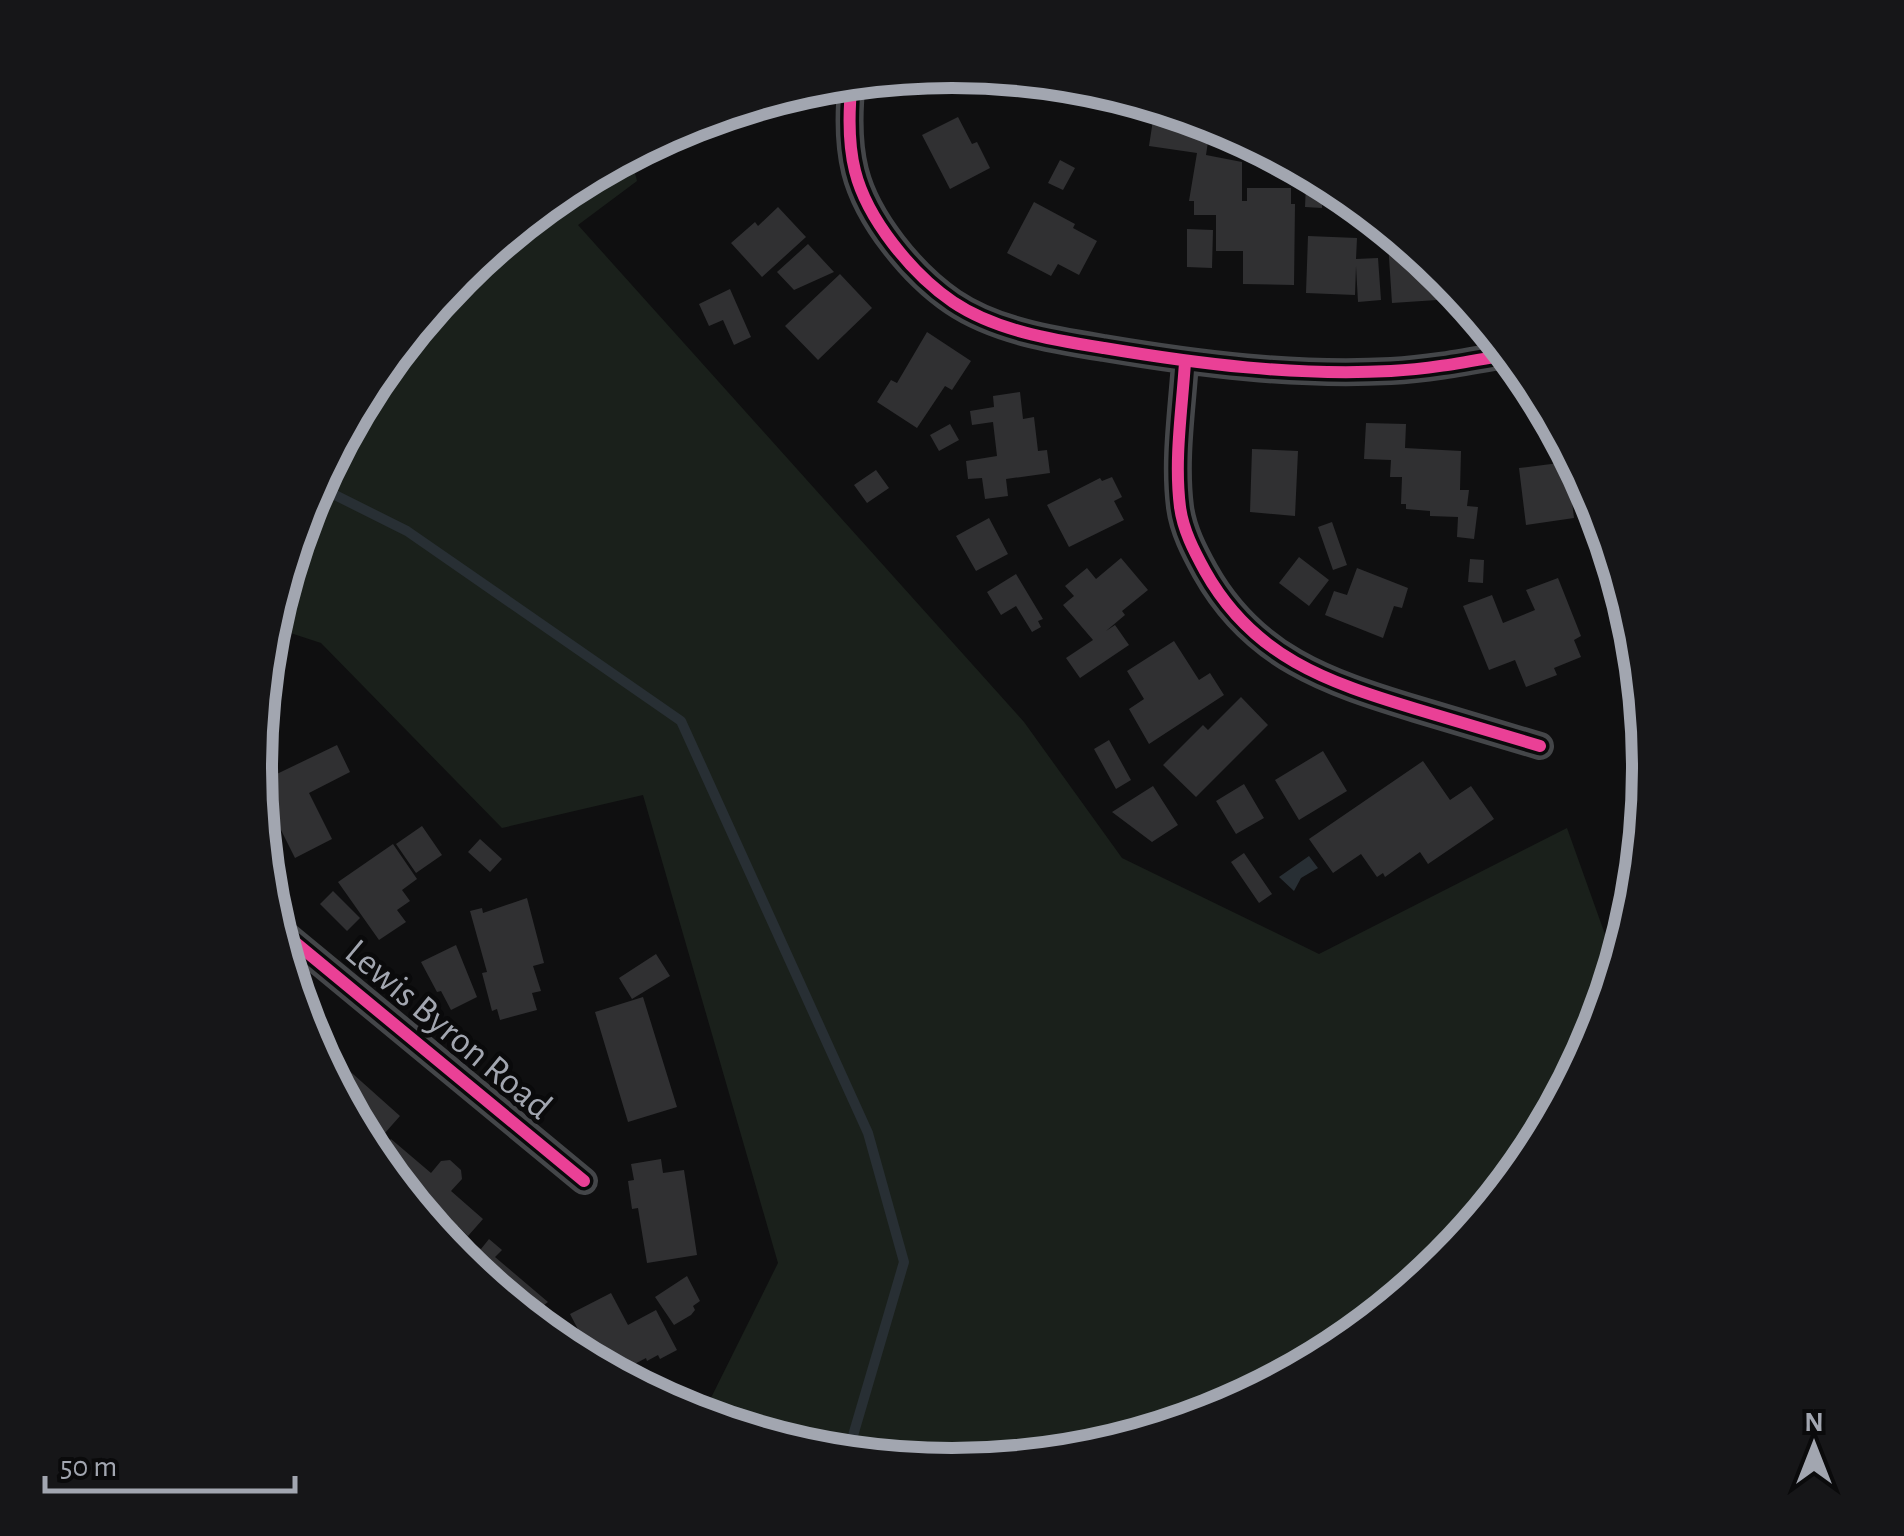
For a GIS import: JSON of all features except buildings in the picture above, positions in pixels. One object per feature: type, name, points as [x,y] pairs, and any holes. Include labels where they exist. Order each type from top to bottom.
[{"type":"street","points":[[852,95],[855,172],[879,224],[910,264],[954,302],[996,323],[1068,342],[1186,362],[1296,372],[1394,371],[1494,356]]},
{"type":"street","points":[[1186,362],[1178,468],[1180,510],[1191,547],[1214,588],[1244,624],[1270,648],[1310,673],[1540,746]]},
{"type":"street","name":"Lewis Byron Road","points":[[295,942],[584,1182]]},
{"type":"shaded area","points":[[634,167],[637,181],[578,225],[1024,722],[1122,858],[1319,954],[1567,828],[1609,945],[1581,1028],[1562,1069],[1518,1146],[1492,1182],[1464,1217],[1401,1280],[1330,1334],[1292,1357],[1212,1397],[1171,1412],[1041,1443],[907,1447],[863,1443],[776,1425],[708,1403],[778,1263],[643,795],[502,828],[321,643],[286,631],[295,592],[323,508],[386,390],[440,319],[503,256],[574,202]]},
{"type":"shaded area","points":[[1309,856],[1318,868],[1301,878],[1294,891],[1279,877]]},
{"type":"waterway","points":[[330,493],[407,531],[681,721],[868,1133],[904,1262],[851,1441]]},
{"type":"cycle path","points":[[851,95],[855,171],[880,226],[907,261],[938,290],[988,320],[1026,333],[1085,345],[1211,364],[1283,370],[1406,370],[1494,357]]},
{"type":"cycle path","points":[[1185,362],[1178,453],[1181,516],[1205,571],[1224,601],[1246,625],[1295,662],[1352,688],[1540,746]]},
{"type":"cycle path","points":[[295,942],[584,1181]]}]
